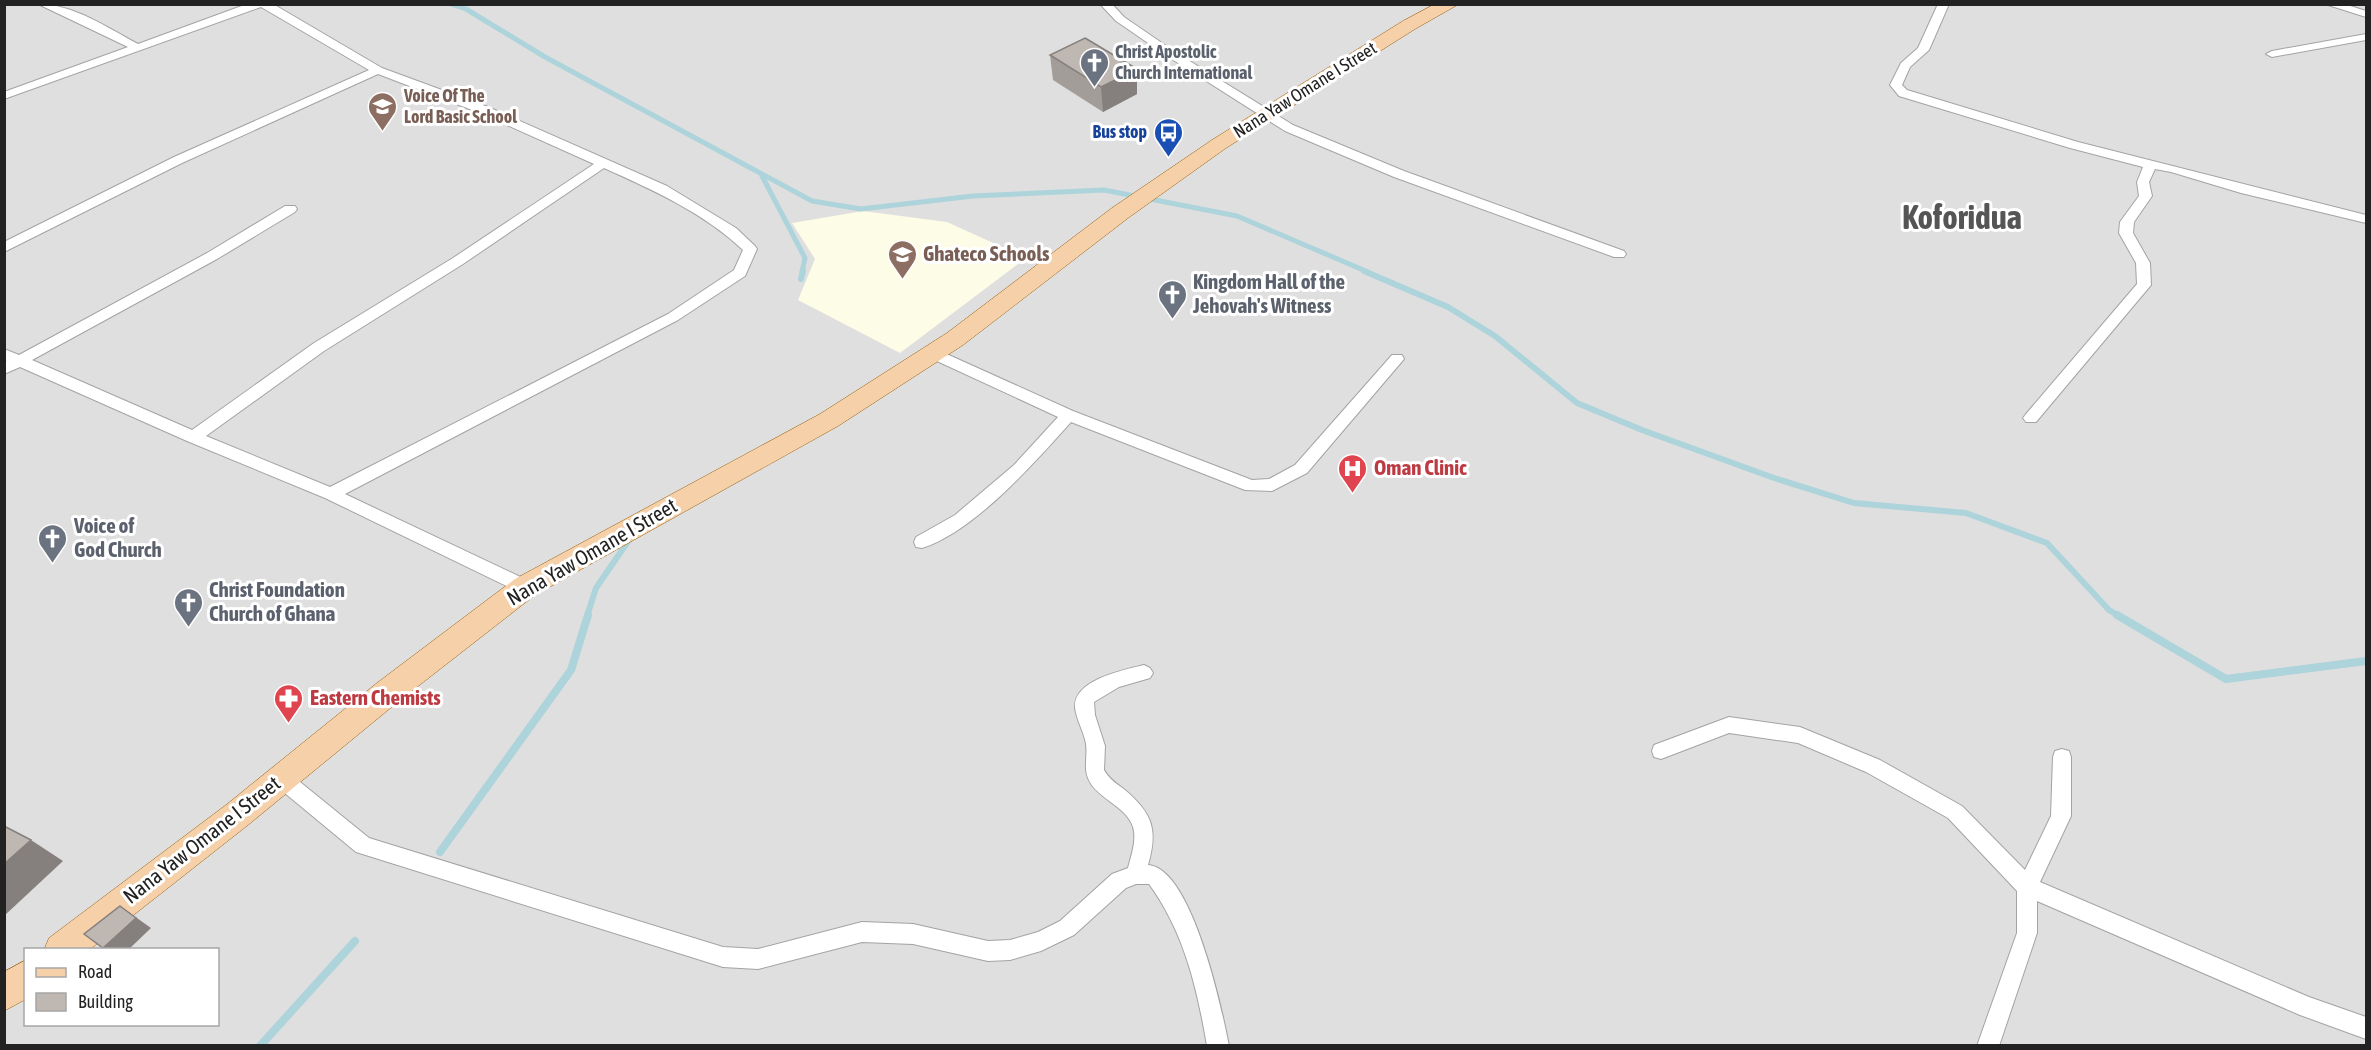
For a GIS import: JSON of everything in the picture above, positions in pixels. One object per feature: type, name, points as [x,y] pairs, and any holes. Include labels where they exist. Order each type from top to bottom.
[{"type":"main road","name":"Nana Yaw Omane I Street","points":[[64,948],[525,587],[829,420],[931,352],[955,339],[1164,181],[1408,25],[1450,4]]},
{"type":"main road","points":[[4,994],[24,979]]},
{"type":"street","points":[[43,4],[92,24],[138,48]]},
{"type":"street","points":[[4,96],[259,4]]},
{"type":"street","points":[[264,4],[378,70],[484,110],[662,189],[739,238],[750,249],[740,273],[673,317],[331,494]]},
{"type":"street","points":[[1105,4],[1120,19],[1171,54],[1289,128],[1399,174],[1619,254]]},
{"type":"street","points":[[1944,4],[1923,50],[1905,65],[1896,85],[1903,93],[2074,145],[2367,219]]},
{"type":"street","points":[[2330,4],[2367,14]]},
{"type":"street","points":[[2272,54],[2367,37]]},
{"type":"street","points":[[4,248],[178,160],[378,70]]},
{"type":"street","points":[[193,437],[319,347],[458,261],[602,164]]},
{"type":"street","points":[[2031,417],[2144,285],[2143,263],[2126,233],[2127,222],[2146,196],[2143,182],[2150,165]]},
{"type":"street","points":[[4,369],[290,210]]},
{"type":"street","points":[[931,352],[1068,415],[1251,486],[1272,485],[1301,469],[1397,359]]},
{"type":"street","points":[[4,354],[23,360],[193,437],[331,494],[525,587]]},
{"type":"street","points":[[922,542],[961,519],[1020,470],[1068,415]]},
{"type":"street","points":[[1136,874],[1145,842],[1142,821],[1128,804],[1104,785],[1096,774],[1095,742],[1083,710],[1085,698],[1098,687],[1118,678],[1144,673]]},
{"type":"street","points":[[1661,751],[1729,725],[1800,735],[1873,766],[1955,812],[2027,887],[2308,1007],[2367,1028]]},
{"type":"street","points":[[1988,1046],[2027,933],[2027,887],[2061,816],[2062,757]]},
{"type":"street","points":[[282,779],[363,845],[723,957],[758,959],[862,932],[913,934],[988,951],[1010,950],[1041,941],[1067,928],[1119,881],[1136,874],[1154,875],[1170,894],[1190,933],[1210,1006],[1218,1046]]},
{"type":"shaded area","points":[[5,5],[2366,5],[2366,1045],[5,1046]]},
{"type":"shaded area","name":"Ghateco Schools","points":[[863,211],[947,222],[1026,258],[900,353],[798,300],[815,259],[792,223]]},
{"type":"building","points":[[1085,38],[1137,69],[1101,87],[1050,55]]},
{"type":"building","points":[[4,826],[31,840],[4,864]]},
{"type":"building","points":[[120,906],[136,918],[103,948],[84,934]]},
{"type":"waterway","points":[[451,4],[466,9],[545,57],[812,201],[861,209],[973,196],[1104,190],[1237,216],[1368,272]]},
{"type":"waterway","points":[[762,176],[805,258],[802,272]]},
{"type":"waterway","points":[[801,279],[803,271]]},
{"type":"waterway","points":[[1364,271],[1448,307],[1495,336],[1577,403],[1642,430],[1774,478],[1854,503],[1966,513],[2047,543],[2109,610],[2119,616]]},
{"type":"waterway","points":[[587,616],[596,588],[629,540]]},
{"type":"waterway","points":[[440,852],[571,670],[588,615]]},
{"type":"waterway","points":[[2117,615],[2226,679],[2366,661]]},
{"type":"waterway","points":[[260,1046],[355,941]]},
{"type":"place","name":"Christ Apostolic Church International","points":[[1094,88]]},
{"type":"place","name":"Voice Of The Lord Basic School","points":[[383,132]]},
{"type":"place","name":"Bus stop","points":[[1168,158]]},
{"type":"place","name":"Ghateco Schools","points":[[902,280]]},
{"type":"place","name":"Kingdom Hall of the Jehovah's Witness","points":[[1172,320]]},
{"type":"place","name":"Oman Clinic","points":[[1353,494]]},
{"type":"place","name":"Voice of God Church","points":[[53,564]]},
{"type":"place","name":"Christ Foundation Church of Ghana","points":[[188,628]]},
{"type":"place","name":"Eastern Chemists","points":[[289,724]]},
{"type":"district","name":"Koforidua","points":[[1962,217]]}]
